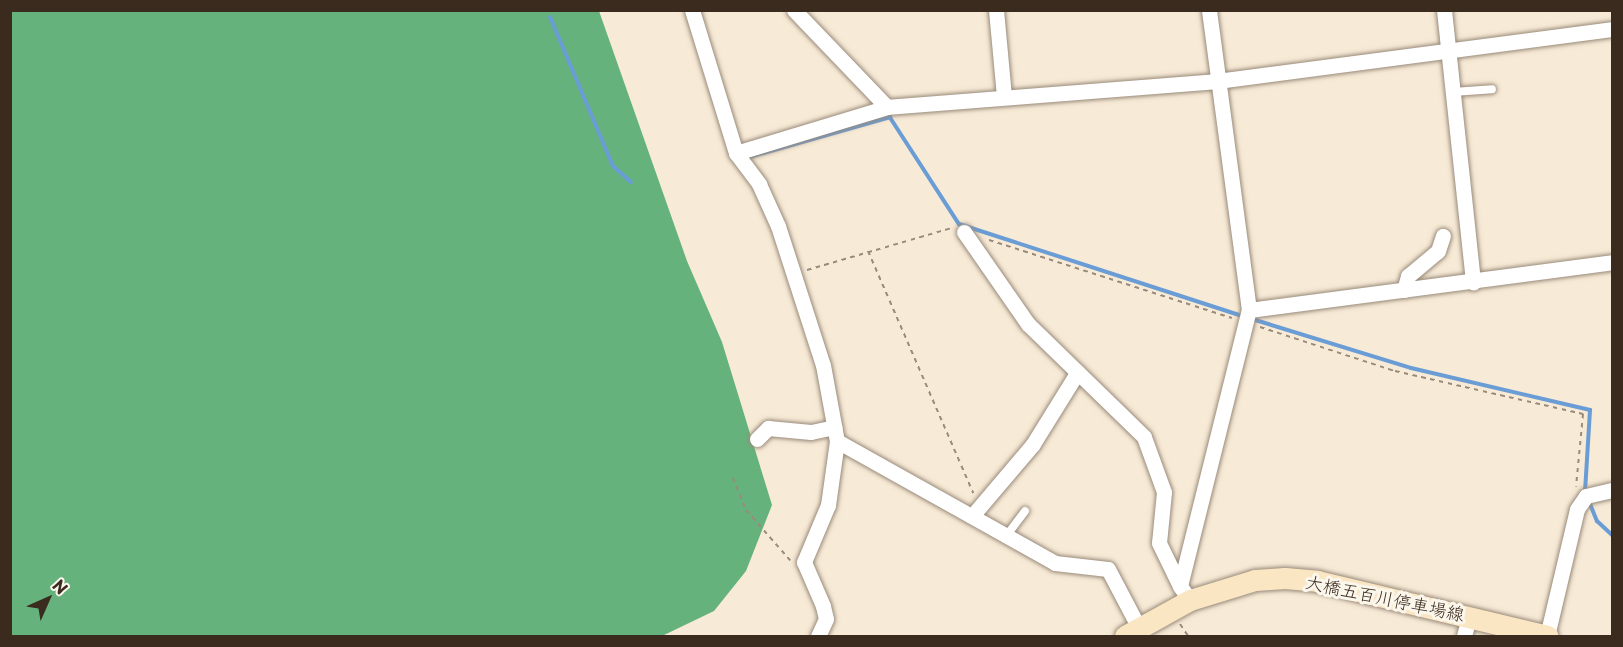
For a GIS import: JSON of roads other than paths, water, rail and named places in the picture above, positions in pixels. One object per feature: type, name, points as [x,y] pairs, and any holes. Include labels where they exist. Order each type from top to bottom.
[{"type":"main road","name":"大橋五百川停車場線","points":[[1132,632],[1185,593],[1255,580],[1285,578],[1317,580],[1467,627],[1548,636]]},
{"type":"street","points":[[692,10],[736,153],[774,215],[791,275],[823,364],[836,434],[828,505],[804,562],[823,606],[826,619],[818,636]]},
{"type":"street","points":[[794,10],[887,107]]},
{"type":"street","points":[[996,10],[1004,97]]},
{"type":"street","points":[[1185,593],[1248,317],[1209,10]]},
{"type":"street","points":[[1444,10],[1473,282]]},
{"type":"street","points":[[736,153],[887,107],[1217,81],[1449,53],[1612,29]]},
{"type":"street","points":[[964,232],[1011,304],[1077,373],[1144,437],[1164,492],[1166,514],[1159,543],[1185,593]]},
{"type":"street","points":[[1404,290],[1408,276],[1438,251],[1443,236]]},
{"type":"street","points":[[1248,317],[1404,290],[1612,262]]},
{"type":"street","points":[[975,512],[1033,444],[1077,373]]},
{"type":"street","points":[[757,439],[768,428],[836,434],[975,512],[1007,535],[1055,563],[1108,569],[1132,632]]},
{"type":"street","points":[[1548,636],[1579,504],[1586,496],[1612,490]]},
{"type":"lane","points":[[1453,92],[1492,89]]},
{"type":"lane","points":[[1007,535],[1024,511]]},
{"type":"waterway","points":[[550,17],[613,166],[631,182]]},
{"type":"waterway","points":[[889,116],[959,224],[1245,317]]},
{"type":"waterway","points":[[749,157],[890,117]]},
{"type":"waterway","points":[[1252,319],[1411,368],[1590,410],[1585,492]]},
{"type":"waterway","points":[[1588,499],[1597,521],[1612,535]]}]
